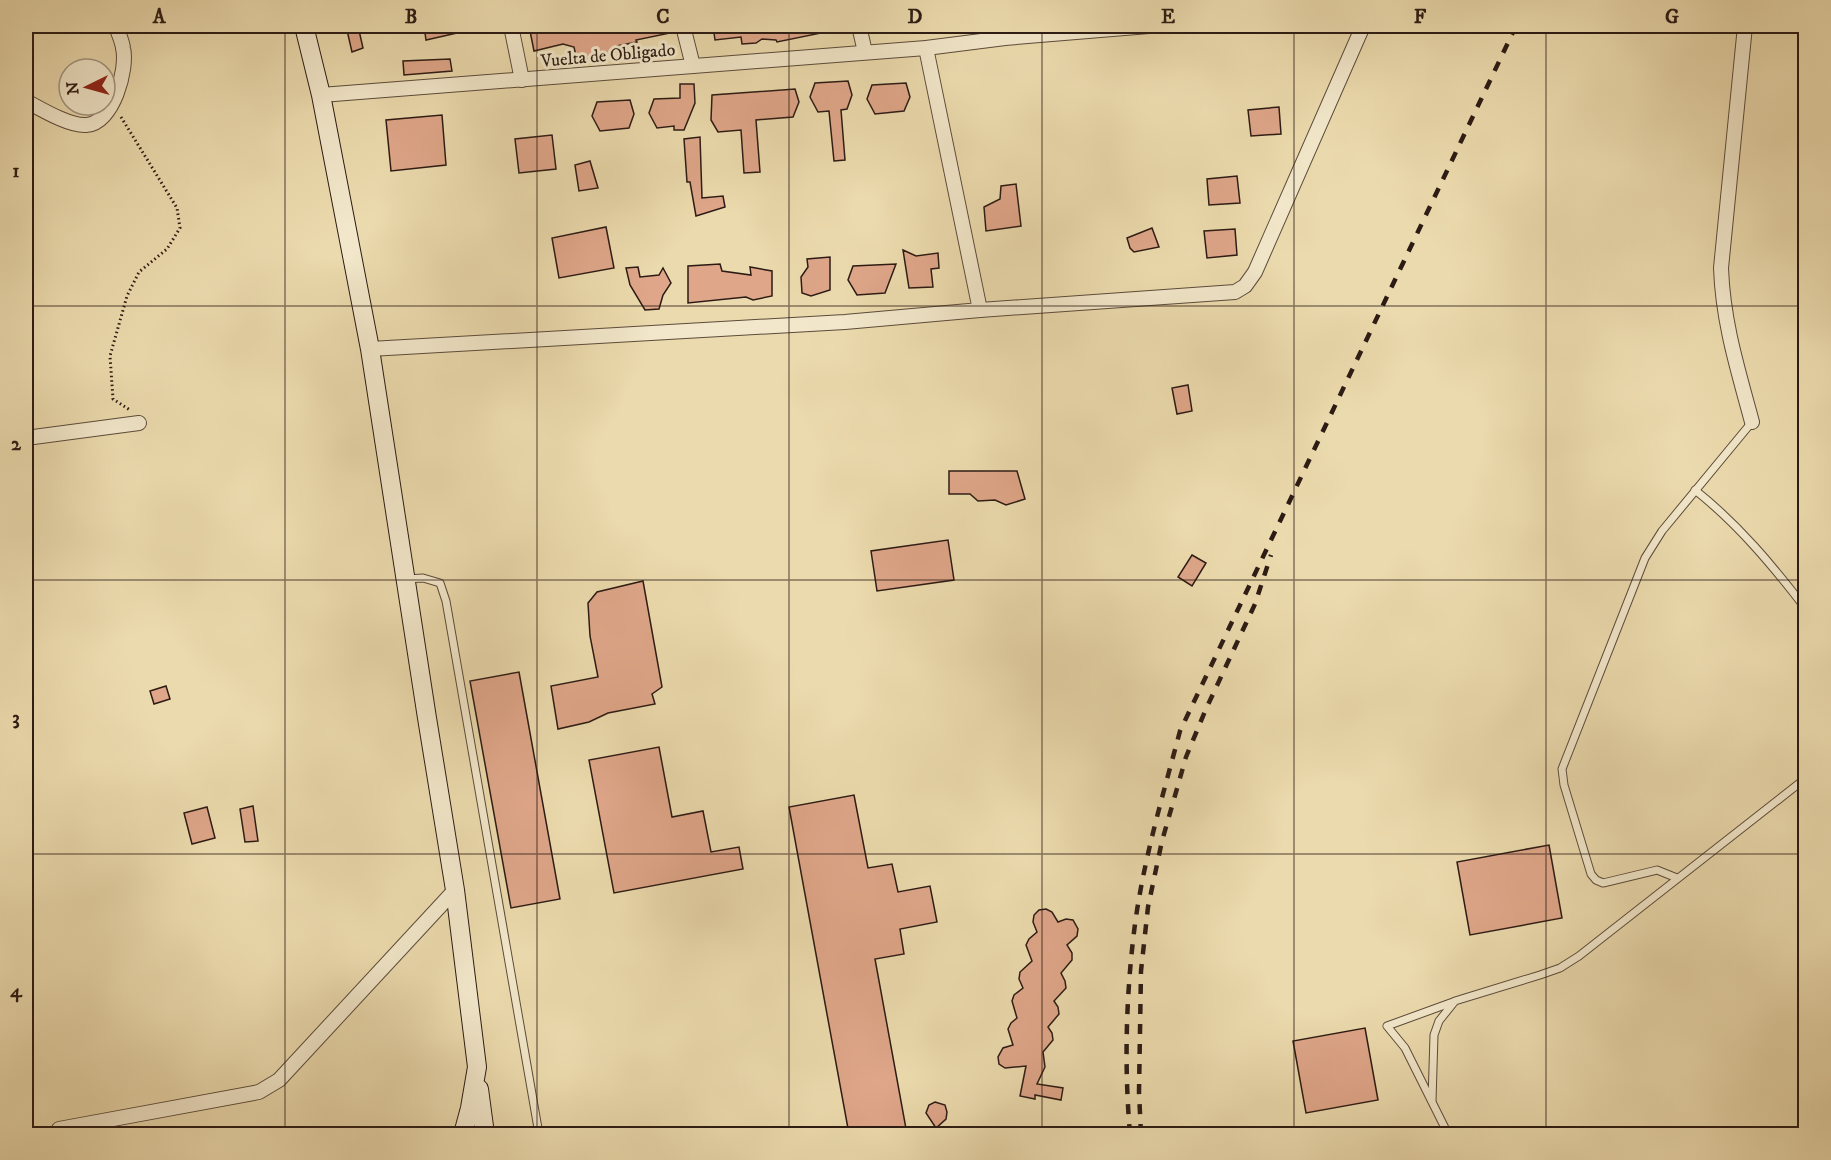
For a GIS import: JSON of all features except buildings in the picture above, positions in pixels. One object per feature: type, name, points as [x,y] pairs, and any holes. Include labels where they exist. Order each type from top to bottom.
[{"type":"main road","points":[[304,26],[321,95],[370,349],[428,730],[455,890],[485,1134]]},
{"type":"main road","points":[[463,1134],[477,1066]]},
{"type":"street","points":[[116,26],[124,49],[122,79],[117,90]]},
{"type":"street","points":[[511,26],[522,81]]},
{"type":"street","points":[[683,26],[693,66]]},
{"type":"street","points":[[859,26],[865,52]]},
{"type":"street","name":"Vuelta de Obligado","points":[[321,95],[926,48],[1005,32],[1149,26]]},
{"type":"street","points":[[370,349],[834,322],[1235,292],[1245,286],[1255,272],[1363,26]]},
{"type":"street","points":[[1744,26],[1721,268],[1723,302],[1730,344],[1752,422]]},
{"type":"street","points":[[926,48],[980,310]]},
{"type":"street","points":[[26,101],[57,116]]},
{"type":"street","points":[[60,117],[73,123],[88,125],[103,117]]},
{"type":"street","points":[[26,438],[139,423]]},
{"type":"street","points":[[59,1129],[259,1092],[279,1080],[455,890]]},
{"type":"lane","points":[[1677,878],[1657,870],[1603,883],[1596,880],[1591,874],[1564,785],[1563,769],[1645,558],[1662,531],[1752,422]]},
{"type":"lane","points":[[1695,490],[1720,510],[1779,573],[1806,609]]},
{"type":"lane","points":[[406,579],[423,578],[440,583],[446,601],[539,1134]]},
{"type":"lane","points":[[1448,1134],[1405,1048],[1387,1026],[1455,1001],[1560,968],[1579,956],[1806,778]]},
{"type":"lane","points":[[1432,1101],[1434,1035],[1439,1021],[1455,1001]]},
{"type":"path","points":[[117,110],[177,208],[180,228],[167,249],[139,272],[127,296],[110,356],[113,399],[129,409],[139,423]]},
{"type":"railway","points":[[1130,1134],[1127,1029],[1135,924],[1149,851],[1180,731],[1516,26]]},
{"type":"railway","points":[[1141,1134],[1139,1092],[1141,971],[1148,907],[1162,841],[1186,757],[1255,604],[1271,555]]}]
